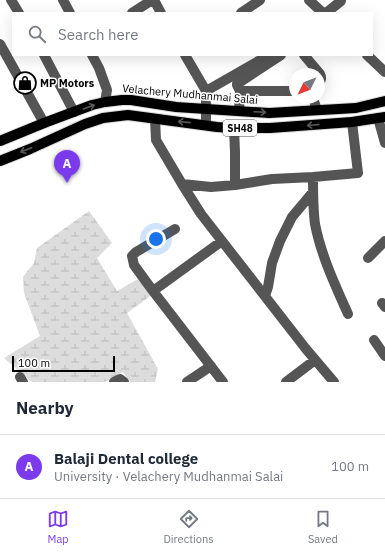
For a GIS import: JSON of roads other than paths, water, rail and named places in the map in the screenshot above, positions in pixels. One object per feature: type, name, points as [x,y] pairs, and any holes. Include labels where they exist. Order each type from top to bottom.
[{"type":"main road","name":"Velachery Mudhanmai Salai","points":[[0,141],[92,105],[122,100],[176,107],[269,113],[356,108],[385,102]]},
{"type":"main road","name":"SH48","points":[[0,161],[85,124],[103,118],[128,115],[234,128],[270,128],[352,122],[381,117]]},
{"type":"main road","points":[[33,127],[40,144]]},
{"type":"street","points":[[11,0],[18,12]]},
{"type":"street","points":[[63,0],[69,12]]},
{"type":"street","points":[[134,12],[153,0],[160,12]]},
{"type":"street","points":[[248,11],[260,0]]},
{"type":"street","points":[[312,1],[322,12]]},
{"type":"street","points":[[327,12],[341,1]]},
{"type":"street","points":[[0,44],[44,123]]},
{"type":"street","points":[[45,56],[74,112]]},
{"type":"street","points":[[93,56],[99,68],[107,90],[105,102]]},
{"type":"street","points":[[186,56],[206,91],[206,125]]},
{"type":"street","points":[[236,84],[268,56]]},
{"type":"street","points":[[236,84],[279,56]]},
{"type":"street","points":[[305,56],[315,68]]},
{"type":"street","points":[[368,56],[385,72]]},
{"type":"street","points":[[206,91],[236,84],[289,89]]},
{"type":"street","points":[[236,84],[239,111]]},
{"type":"street","points":[[315,104],[317,110]]},
{"type":"street","points":[[381,117],[385,143]]},
{"type":"street","points":[[155,119],[156,140],[201,214],[315,360],[334,382]]},
{"type":"street","points":[[182,184],[211,187],[272,179],[313,178],[358,173],[352,122]]},
{"type":"street","points":[[234,128],[235,185]]},
{"type":"street","points":[[313,178],[315,223],[322,252],[348,314]]},
{"type":"street","points":[[265,296],[272,264],[280,242],[292,217],[313,192]]},
{"type":"street","points":[[175,229],[136,252],[132,256],[134,265],[223,382]]},
{"type":"street","points":[[153,291],[222,241]]},
{"type":"street","points":[[368,258],[385,241]]},
{"type":"street","points":[[374,340],[385,356]]},
{"type":"street","points":[[286,382],[315,360]]},
{"type":"street","points":[[187,382],[211,366]]},
{"type":"street","points":[[114,382],[120,379],[124,382]]},
{"type":"place","name":"MP Motors","points":[[25,83]]},
{"type":"place","name":"Balaji Dental college","points":[[67,183]]}]
